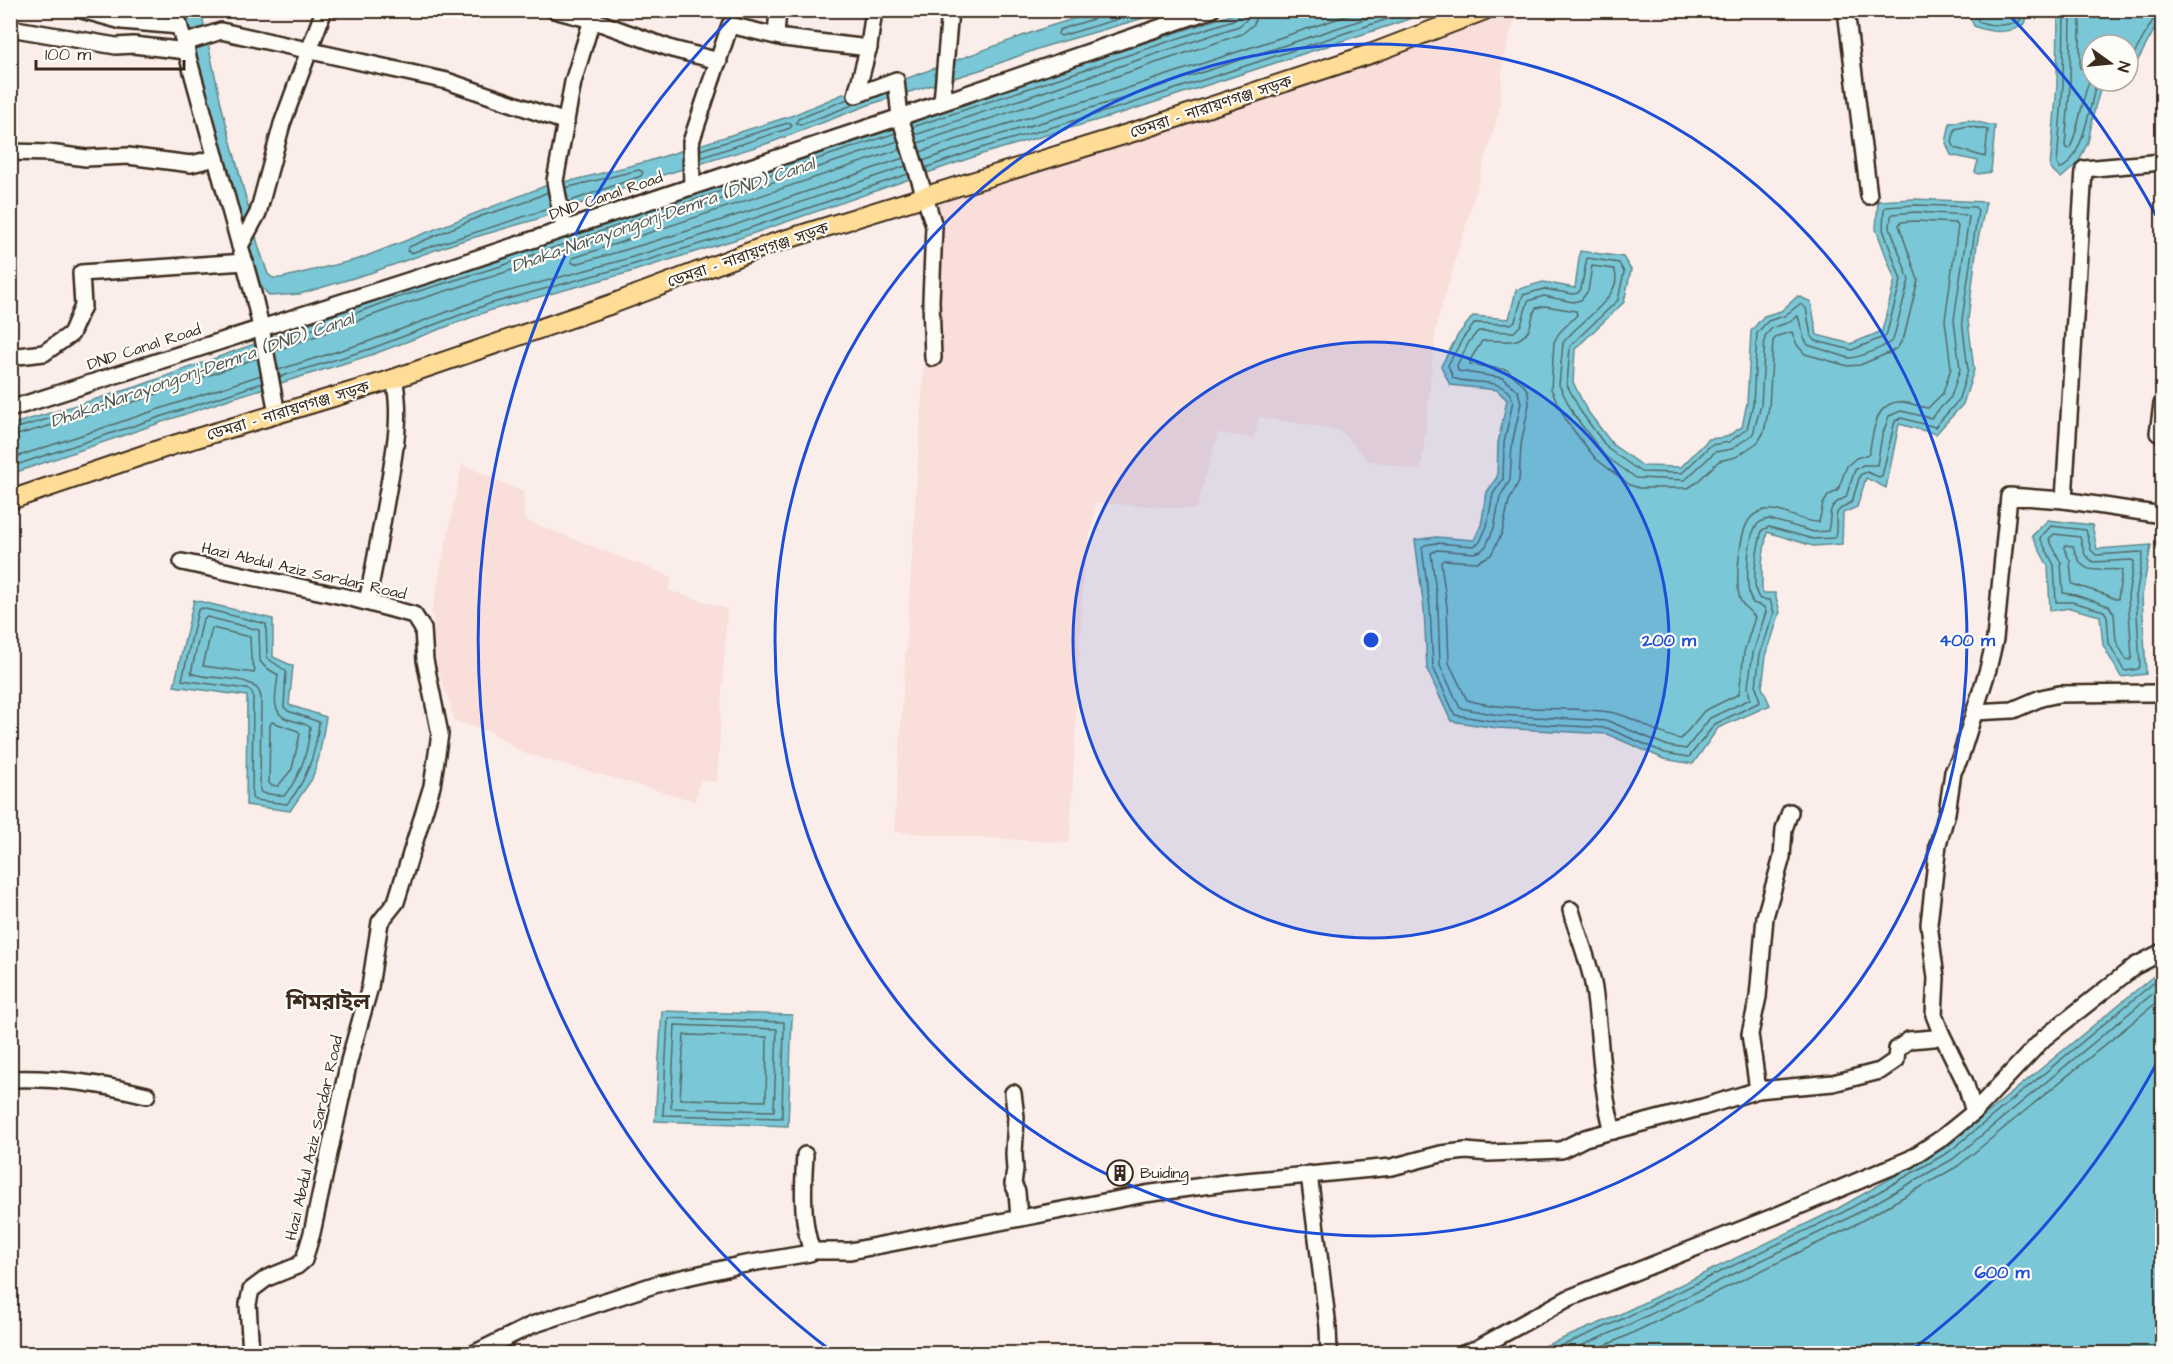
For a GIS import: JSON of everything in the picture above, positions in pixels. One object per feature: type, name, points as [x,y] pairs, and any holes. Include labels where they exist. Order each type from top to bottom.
[{"type":"main road","name":"ডেমরা - নারায়ণগঞ্জ সড়ক","points":[[10,500],[170,446],[394,379],[612,304],[771,244],[1143,129],[1373,53],[1485,10]]},
{"type":"street","points":[[82,10],[122,21],[179,26]]},
{"type":"street","points":[[175,10],[261,327],[277,414]]},
{"type":"street","points":[[240,246],[258,213],[282,124],[324,10]]},
{"type":"street","points":[[554,10],[592,20],[672,49],[719,61]]},
{"type":"street","points":[[776,35],[778,10]]},
{"type":"street","points":[[874,10],[869,48],[856,95],[896,80],[900,117],[934,226],[931,302],[933,358]]},
{"type":"street","points":[[942,102],[950,10]]},
{"type":"street","name":"DND Canal Road","points":[[10,409],[564,229],[1211,10]]},
{"type":"street","points":[[1846,10],[1869,196]]},
{"type":"street","points":[[564,229],[555,181],[573,82],[592,20]]},
{"type":"street","points":[[692,186],[692,142],[730,25],[776,35],[869,48]]},
{"type":"street","points":[[10,28],[116,46],[185,47],[221,31],[447,81],[566,122]]},
{"type":"street","points":[[10,152],[49,153],[86,158],[128,156],[191,164],[216,158]]},
{"type":"street","points":[[2064,500],[2084,169],[2163,162]]},
{"type":"street","points":[[10,357],[44,353],[71,334],[83,306],[81,273],[244,262]]},
{"type":"street","points":[[367,603],[399,418],[398,394],[394,379]]},
{"type":"street","points":[[2163,404],[2158,433],[2163,434]]},
{"type":"street","points":[[1974,1112],[1965,1082],[1934,1015],[1936,978],[1929,924],[1938,844],[1947,813],[1953,772],[1960,758],[1995,639],[2008,496],[2064,500],[2163,515]]},
{"type":"street","name":"Hazi Abdul Aziz Sardar Road","points":[[182,562],[408,612],[420,622],[423,629],[425,660],[440,734],[432,786],[396,902],[380,922],[370,987],[349,1061],[312,1233],[304,1260],[297,1266],[267,1278],[251,1290],[248,1304],[251,1353]]},
{"type":"street","points":[[1974,712],[2013,710],[2041,698],[2059,694],[2153,693]]},
{"type":"street","points":[[1758,1090],[1750,1034],[1758,997],[1765,918],[1782,857],[1784,829],[1790,812]]},
{"type":"street","points":[[1570,910],[1593,986],[1601,1042],[1605,1102],[1613,1131]]},
{"type":"street","points":[[1463,1353],[1478,1348],[1578,1294],[1773,1217],[1910,1159],[1942,1138],[1974,1112],[2044,1038],[2135,966],[2163,952]]},
{"type":"street","points":[[473,1353],[532,1325],[660,1283],[812,1251],[850,1251],[1145,1194],[1310,1174],[1392,1167],[1441,1154],[1466,1151],[1489,1154],[1561,1150],[1585,1138],[1758,1090],[1833,1083],[1880,1071],[1896,1060],[1897,1049],[1909,1040],[1934,1038],[1941,1033]]},
{"type":"street","points":[[10,1079],[34,1078],[95,1082],[147,1095]]},
{"type":"street","points":[[1013,1094],[1016,1117],[1014,1154],[1016,1170],[1013,1184],[1017,1192],[1018,1218]]},
{"type":"street","points":[[805,1155],[805,1208],[812,1251]]},
{"type":"street","points":[[1310,1174],[1329,1353]]},
{"type":"shaded area","points":[[1517,12],[1503,60],[1499,112],[1436,327],[1421,471],[1368,460],[1340,430],[1259,417],[1254,438],[1218,433],[1196,509],[1096,503],[1083,574],[1070,843],[894,832],[935,198],[1103,147]]},
{"type":"shaded area","points":[[462,464],[523,492],[525,520],[672,577],[668,590],[727,609],[717,782],[700,780],[695,801],[523,753],[489,731],[454,721],[437,667],[432,611]]},
{"type":"water","points":[[1102,10],[1168,11],[1043,47],[983,69],[871,104],[772,142],[653,178],[534,220],[458,242],[370,273],[300,294],[270,296],[258,280],[251,260],[185,11],[201,11],[222,108],[259,248],[268,274],[273,278],[281,278],[359,259],[550,184],[649,161],[791,116],[843,94],[886,86],[1044,28]]},
{"type":"water","name":"Dhaka-Narayongonj-Demra (DND) Canal","points":[[1243,11],[1434,11],[1125,112],[982,154],[734,240],[627,273],[491,310],[371,355],[232,398],[11,474],[10,425],[136,387],[391,294]]},
{"type":"water","points":[[1967,11],[2029,11],[2025,24],[2013,30],[2000,31],[1974,26]]},
{"type":"water","points":[[2058,11],[2162,11],[2162,23],[2158,23],[2140,56],[2140,33],[2080,33],[2080,93],[2099,93],[2088,142],[2078,163],[2061,178],[2050,168],[2057,85]]},
{"type":"water","points":[[1968,120],[1995,126],[1991,172],[1978,174],[1975,172],[1978,161],[1951,155],[1946,143],[1950,123]]},
{"type":"water","points":[[1914,199],[1986,202],[1977,244],[1968,320],[1974,370],[1963,404],[1936,434],[1899,424],[1886,488],[1866,478],[1857,507],[1843,513],[1842,544],[1813,546],[1767,532],[1762,563],[1762,593],[1775,593],[1780,612],[1766,656],[1762,687],[1770,705],[1718,728],[1693,764],[1664,759],[1607,734],[1497,728],[1451,721],[1427,669],[1424,609],[1415,540],[1436,537],[1474,540],[1481,525],[1487,492],[1497,477],[1498,443],[1507,400],[1497,390],[1450,385],[1441,366],[1458,335],[1473,316],[1509,319],[1516,290],[1543,282],[1575,288],[1580,251],[1623,257],[1631,270],[1624,302],[1575,349],[1573,382],[1586,409],[1613,445],[1643,466],[1681,467],[1709,439],[1726,437],[1742,427],[1747,403],[1751,331],[1764,316],[1781,311],[1798,296],[1811,302],[1817,335],[1851,344],[1882,331],[1895,280],[1876,229],[1878,201]]},
{"type":"water","points":[[2048,520],[2092,525],[2097,549],[2151,545],[2142,596],[2146,674],[2121,677],[2103,645],[2100,616],[2070,608],[2050,611],[2048,566],[2032,536]]},
{"type":"water","points":[[194,600],[273,619],[273,657],[293,666],[289,705],[326,717],[319,757],[312,779],[290,811],[246,805],[247,696],[174,686]]},
{"type":"water","points":[[2162,969],[2162,1353],[1528,1353],[1612,1318],[1837,1209],[1946,1147]]},
{"type":"water","points":[[662,1011],[792,1015],[788,1126],[655,1121]]},
{"type":"place","name":"Buiding","points":[[1120,1173]]},
{"type":"district","name":"শিমরাইল","points":[[328,1002]]}]
